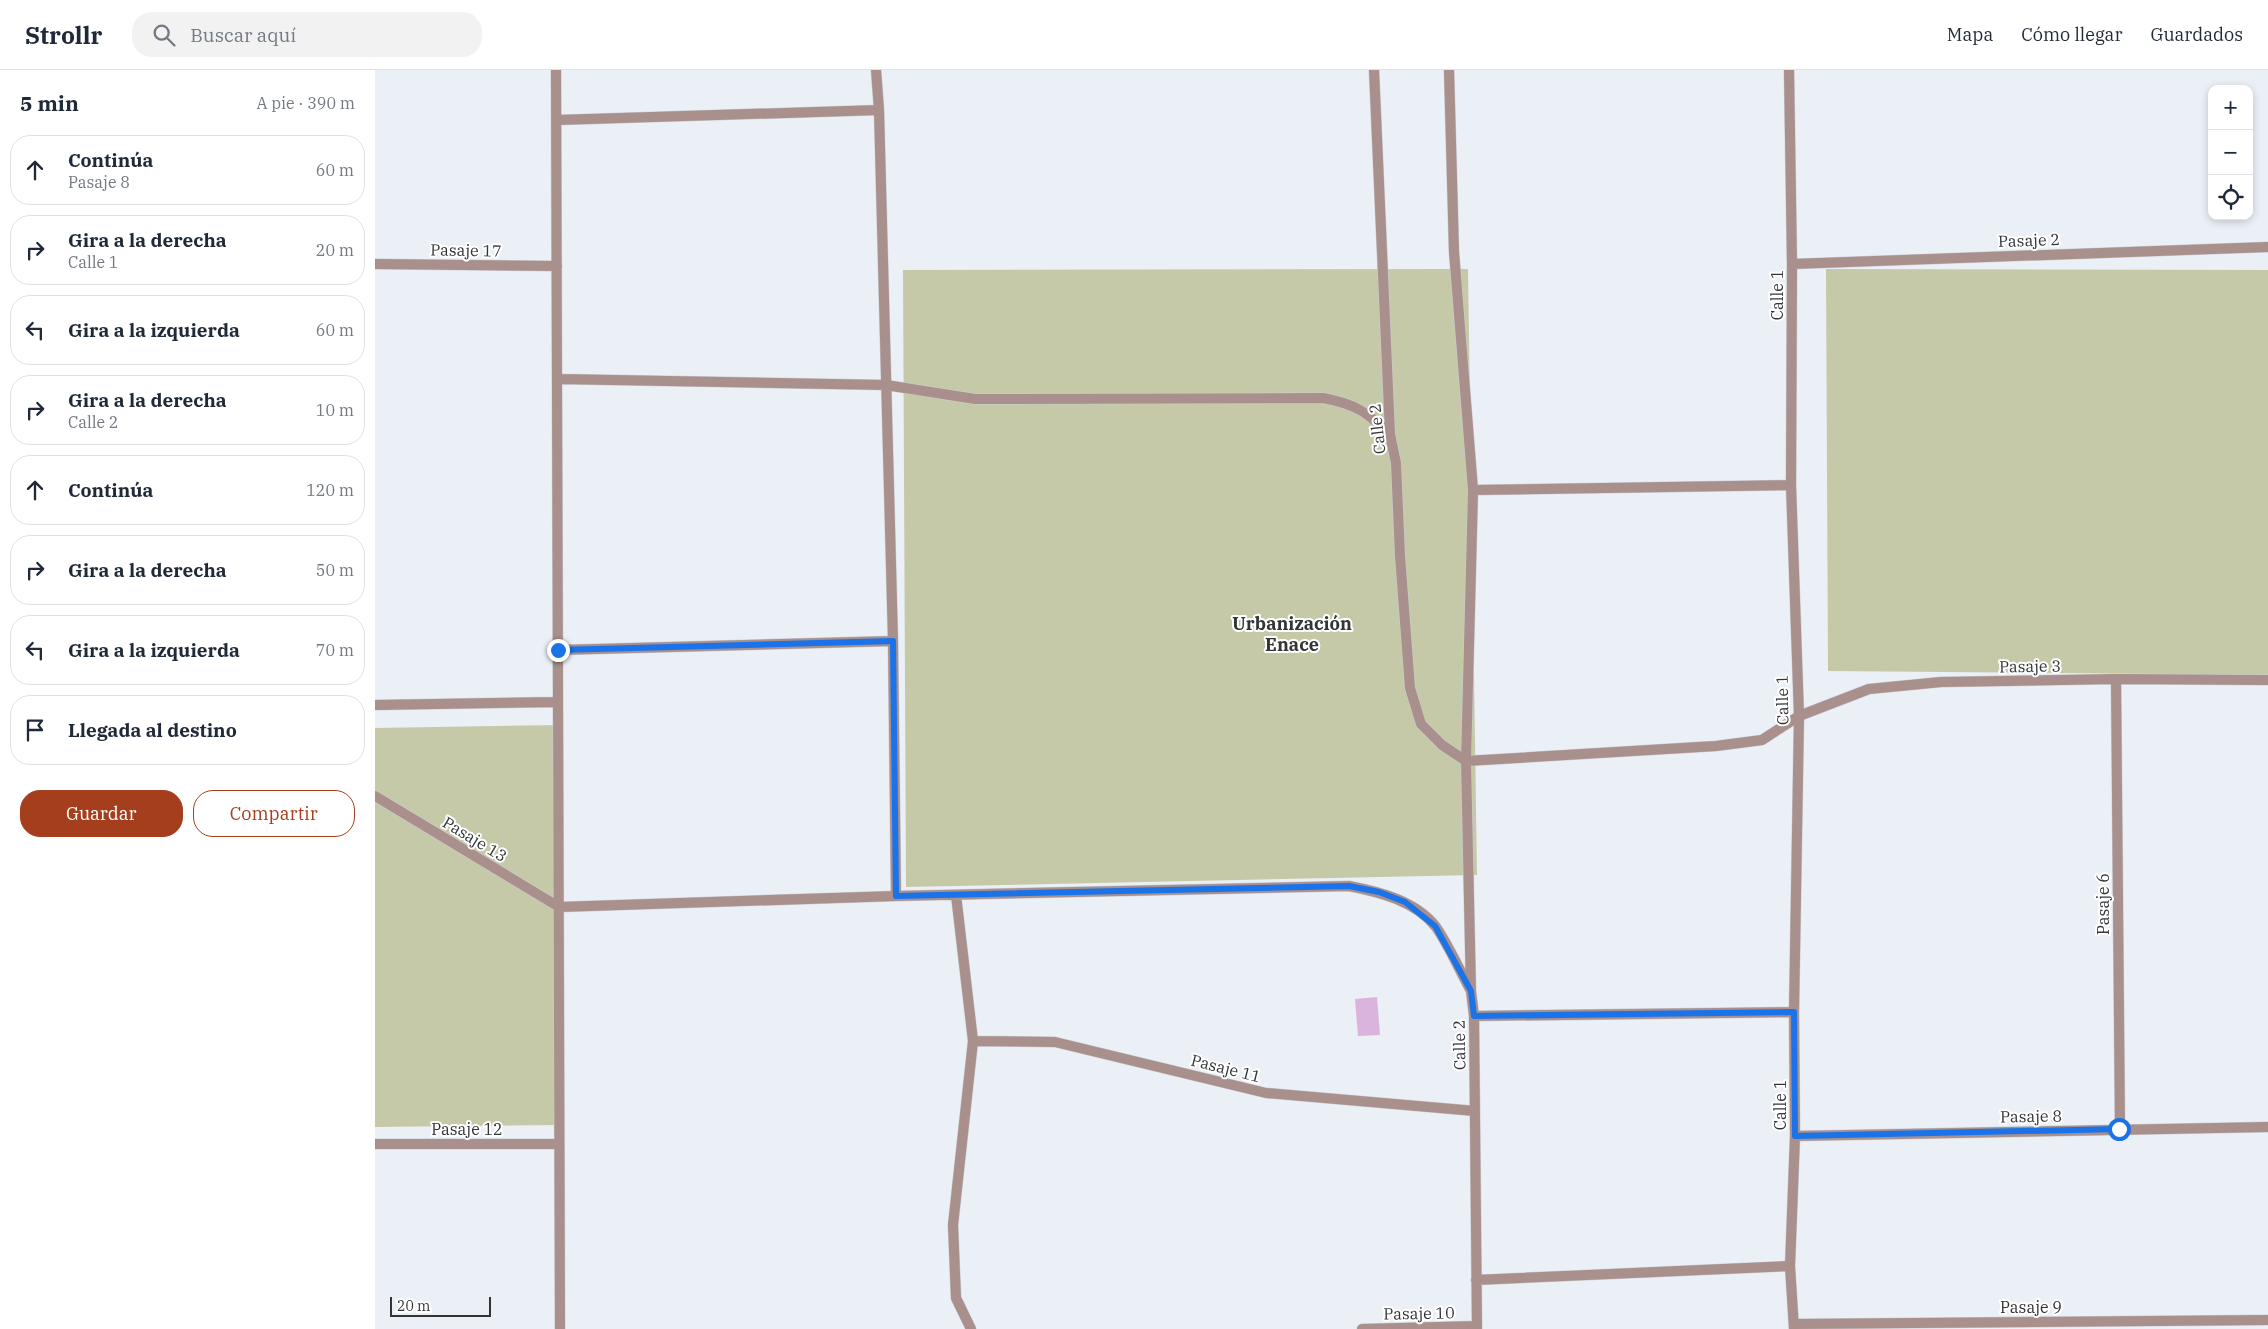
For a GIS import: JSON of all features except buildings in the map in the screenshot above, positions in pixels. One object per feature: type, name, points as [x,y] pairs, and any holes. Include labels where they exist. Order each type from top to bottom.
[{"type":"street","points":[[556,70],[560,1329]]},
{"type":"street","points":[[876,70],[879,110],[893,641],[896,896]]},
{"type":"street","name":"Calle 2","points":[[1374,70],[1390,434],[1396,463],[1400,556],[1410,688],[1421,724],[1443,745],[1466,761]]},
{"type":"street","name":"Calle 2","points":[[1449,70],[1454,252],[1473,490],[1466,761],[1471,991],[1474,1016],[1477,1328]]},
{"type":"street","name":"Calle 1","points":[[1789,70],[1792,264],[1791,485],[1799,716],[1794,1012],[1795,1136],[1790,1266],[1794,1326]]},
{"type":"street","points":[[557,120],[879,110]]},
{"type":"street","name":"Pasaje 2","points":[[1792,264],[2268,247]]},
{"type":"street","name":"Pasaje 17","points":[[375,264],[557,266]]},
{"type":"street","points":[[558,379],[886,385],[975,399],[1323,398],[1345,402],[1368,413],[1390,434]]},
{"type":"street","points":[[1473,490],[1791,485]]},
{"type":"street","points":[[558,650],[893,641]]},
{"type":"street","name":"Pasaje 3","points":[[1466,761],[1716,746],[1762,740],[1799,716],[1869,689],[1941,682],[2117,679],[2268,680]]},
{"type":"street","name":"Pasaje 6","points":[[2117,679],[2119,1129]]},
{"type":"street","points":[[375,705],[558,702]]},
{"type":"street","name":"Pasaje 13","points":[[375,796],[559,907]]},
{"type":"street","points":[[559,907],[896,896],[1349,886],[1369,890],[1405,902],[1435,926],[1471,991]]},
{"type":"street","points":[[956,895],[973,1041],[953,1225],[956,1298],[971,1329]]},
{"type":"street","points":[[1474,1016],[1794,1012]]},
{"type":"street","name":"Pasaje 11","points":[[973,1041],[1055,1042],[1267,1093],[1475,1111]]},
{"type":"street","name":"Pasaje 8","points":[[1795,1136],[2268,1127]]},
{"type":"street","name":"Pasaje 12","points":[[375,1144],[559,1144]]},
{"type":"street","points":[[1476,1280],[1790,1266]]},
{"type":"street","name":"Pasaje 9","points":[[1794,1326],[2268,1320]]},
{"type":"street","name":"Pasaje 10","points":[[1362,1329],[1477,1328]]},
{"type":"green space","points":[[1468,269],[1477,875],[906,887],[903,270]]},
{"type":"green space","points":[[1826,269],[2268,270],[2268,675],[1828,671]]},
{"type":"green space","points":[[562,725],[562,1125],[375,1127],[375,728]]},
{"type":"district","name":"Urbanización Enace","points":[[1292,634]]},
{"type":"route","points":[[558,650],[893,641],[896,896],[1349,886],[1379,892],[1405,902],[1435,926],[1471,991],[1474,1016],[1794,1012],[1795,1136],[2119,1129]]}]
